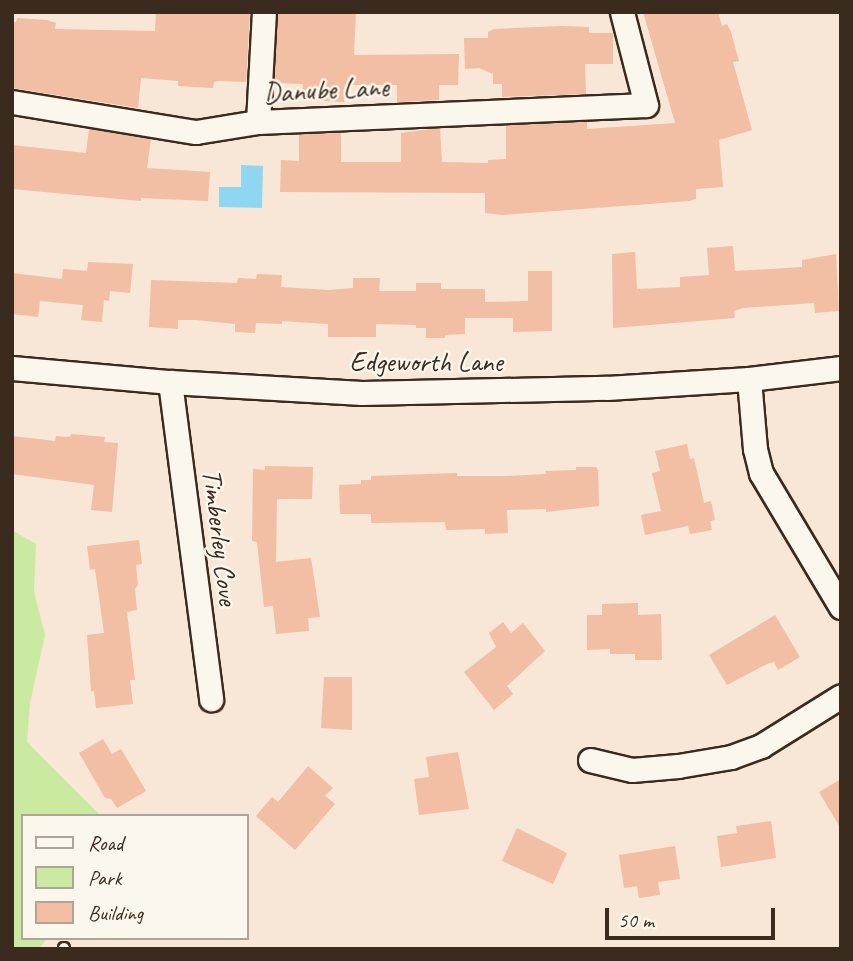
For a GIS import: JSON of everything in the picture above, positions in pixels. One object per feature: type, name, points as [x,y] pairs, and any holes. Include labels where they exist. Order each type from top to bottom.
[{"type":"street","points":[[258,122],[264,12]]},
{"type":"street","name":"Danube Lane","points":[[12,102],[196,132],[258,122],[646,104],[622,12]]},
{"type":"street","name":"Edgeworth Lane","points":[[12,368],[301,391],[418,393],[607,388],[749,379],[841,368]]},
{"type":"street","points":[[749,379],[755,449],[761,473],[841,607]]},
{"type":"street","name":"Timberley Cove","points":[[170,382],[211,699]]},
{"type":"street","points":[[590,760],[632,770],[731,757],[761,746],[841,696]]},
{"type":"green space","points":[[12,530],[36,544],[34,592],[45,635],[30,703],[27,742],[99,814],[21,814],[21,940],[46,940],[38,949],[12,949]]},
{"type":"water","points":[[241,165],[263,166],[262,208],[219,207],[219,187],[241,187]]},
{"type":"building","points":[[156,12],[250,12],[246,82],[219,81],[214,82],[213,88],[178,86],[178,81],[141,78],[138,108],[12,88],[12,22],[16,22],[17,18],[47,20],[56,23],[55,29],[155,31]]},
{"type":"building","points":[[278,12],[356,12],[354,55],[459,54],[458,85],[439,85],[439,100],[397,102],[397,85],[345,85],[344,102],[308,100],[308,95],[302,95],[303,84],[274,83]]},
{"type":"building","points":[[643,12],[718,12],[722,26],[727,24],[731,32],[739,61],[733,62],[752,130],[719,140],[723,187],[696,189],[696,199],[689,201],[502,215],[485,213],[485,193],[280,192],[281,160],[299,161],[299,134],[341,133],[341,162],[401,162],[401,133],[440,128],[442,162],[488,163],[488,160],[506,159],[506,125],[587,122],[587,129],[675,123]]},
{"type":"building","points":[[589,27],[589,33],[613,33],[613,64],[585,64],[586,94],[502,97],[502,84],[493,84],[493,74],[479,68],[465,69],[464,38],[488,38],[488,32],[494,29]]},
{"type":"building","points":[[89,129],[151,139],[147,168],[210,172],[208,201],[141,198],[141,201],[12,189],[12,145],[86,153]]},
{"type":"building","points":[[733,246],[735,271],[802,267],[802,260],[836,254],[839,311],[815,313],[814,303],[743,308],[734,311],[735,318],[613,328],[612,254],[635,252],[637,289],[680,287],[680,277],[709,275],[707,248]]},
{"type":"building","points":[[88,262],[133,264],[130,293],[110,291],[109,301],[104,300],[102,322],[81,320],[83,305],[40,301],[38,317],[12,314],[12,273],[62,279],[63,269],[87,271]]},
{"type":"building","points":[[528,271],[552,271],[552,331],[513,332],[513,318],[465,318],[465,334],[445,335],[445,338],[426,338],[426,328],[416,328],[416,325],[376,324],[376,337],[328,337],[328,324],[282,321],[282,324],[256,323],[255,333],[235,332],[235,324],[196,320],[178,320],[178,329],[149,327],[151,280],[237,283],[238,278],[256,279],[257,274],[282,275],[281,287],[329,290],[353,288],[353,278],[380,278],[379,291],[416,291],[416,283],[441,283],[441,289],[485,289],[485,302],[528,301]]},
{"type":"building","points":[[71,434],[105,437],[104,442],[118,443],[112,512],[91,510],[94,485],[12,474],[12,436],[55,441],[56,436],[70,437]]},
{"type":"building","points":[[687,444],[690,459],[694,458],[704,503],[711,501],[715,520],[710,521],[712,530],[690,534],[688,526],[645,535],[641,515],[661,511],[652,473],[660,471],[655,451]]},
{"type":"building","points":[[265,466],[313,467],[312,499],[277,499],[276,562],[311,558],[320,617],[308,618],[309,631],[276,634],[273,606],[264,607],[257,542],[252,541],[253,469],[265,470]]},
{"type":"building","points":[[576,467],[596,467],[598,470],[599,506],[546,512],[546,509],[507,510],[508,533],[485,534],[485,529],[446,530],[445,522],[371,523],[371,514],[340,514],[339,485],[361,484],[361,480],[371,480],[371,476],[457,473],[457,476],[506,476],[546,474],[545,471],[576,470]]},
{"type":"building","points":[[139,540],[142,564],[136,565],[137,610],[127,612],[135,680],[130,680],[133,704],[96,708],[94,691],[91,691],[87,635],[104,633],[95,569],[90,570],[87,546]]},
{"type":"building","points":[[638,603],[638,615],[661,614],[662,660],[635,660],[635,654],[610,654],[610,649],[587,650],[587,615],[602,615],[602,604]]},
{"type":"building","points":[[775,615],[800,657],[778,670],[774,662],[767,664],[727,685],[709,655]]},
{"type":"building","points":[[503,622],[511,633],[523,623],[545,651],[507,686],[513,694],[494,710],[464,672],[496,647],[489,633]]},
{"type":"building","points":[[324,677],[352,677],[352,730],[321,728]]},
{"type":"building","points":[[103,739],[112,754],[121,749],[146,791],[117,808],[111,799],[105,798],[79,753]]},
{"type":"building","points":[[458,752],[469,809],[419,815],[414,779],[429,777],[426,757]]},
{"type":"building","points":[[308,766],[333,788],[325,796],[335,804],[295,850],[256,816],[272,797],[278,802]]},
{"type":"building","points":[[841,779],[841,829],[819,792]]},
{"type":"building","points":[[771,821],[776,858],[721,867],[717,836],[737,833],[736,826]]},
{"type":"building","points":[[517,828],[567,853],[553,884],[502,861]]},
{"type":"building","points":[[675,846],[680,879],[658,882],[660,895],[639,898],[637,886],[624,888],[619,855]]}]
